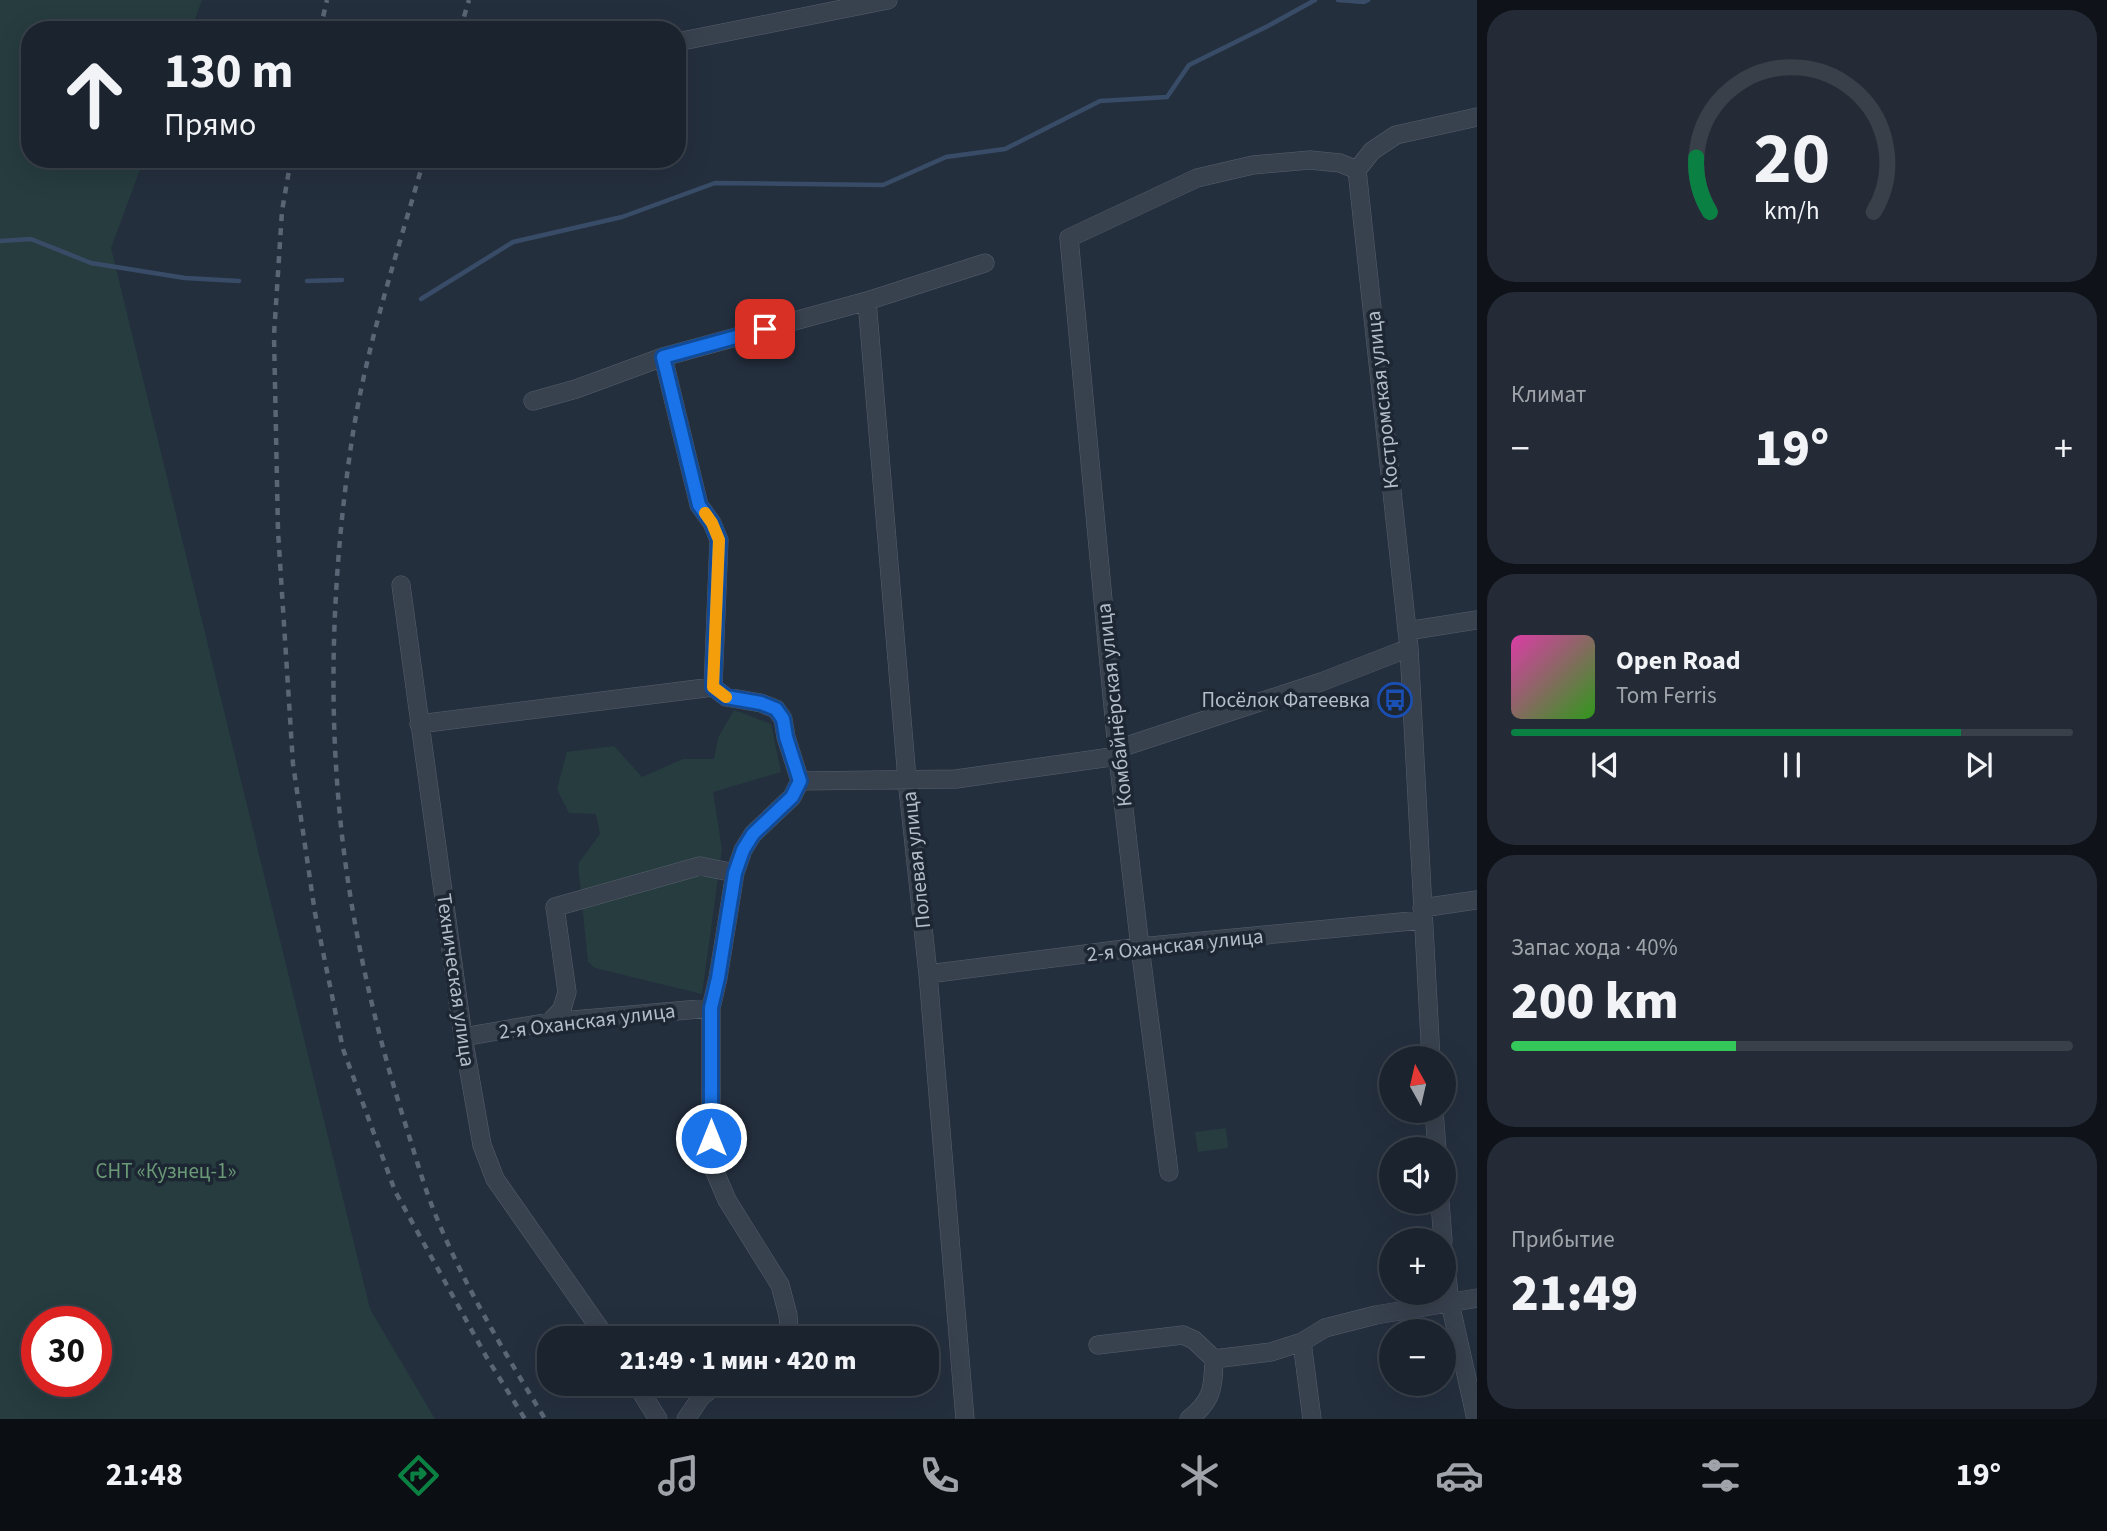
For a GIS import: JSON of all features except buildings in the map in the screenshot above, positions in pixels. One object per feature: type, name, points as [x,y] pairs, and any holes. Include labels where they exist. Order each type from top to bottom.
[{"type":"street","points":[[686,40],[888,0]]},
{"type":"street","points":[[1357,170],[1372,151],[1396,135],[1477,117]]},
{"type":"street","name":"Комбайнёрская улица","points":[[1169,1172],[1118,753],[1069,238],[1197,178],[1253,165],[1310,160],[1340,163],[1357,170]]},
{"type":"street","name":"Костромская улица","points":[[1357,170],[1408,640],[1430,1046]]},
{"type":"street","points":[[533,401],[576,389],[663,357],[867,301],[985,263]]},
{"type":"street","name":"Полевая улица","points":[[867,301],[965,1419]]},
{"type":"street","points":[[663,357],[699,505],[712,523],[719,540],[713,687]]},
{"type":"street","name":"Техническая улица","points":[[401,585],[463,1037],[482,1145],[495,1179],[598,1326]]},
{"type":"street","points":[[800,781],[956,779],[1118,753],[1321,682],[1408,640],[1477,620]]},
{"type":"street","points":[[419,724],[713,687],[726,697],[761,703],[776,709],[783,719],[800,781],[792,797],[753,834],[743,850],[735,873],[711,1008],[711,1138],[715,1172],[727,1200],[780,1286],[789,1326]]},
{"type":"street","points":[[550,1022],[562,1009],[567,992],[555,907],[700,866],[735,873]]},
{"type":"street","name":"2-я Оханская улица","points":[[928,975],[1422,914],[1477,900]]},
{"type":"street","name":"2-я Оханская улица","points":[[463,1037],[550,1022],[711,1008]]},
{"type":"street","points":[[1456,1302],[1477,1298]]},
{"type":"street","points":[[1214,1359],[1271,1352],[1302,1342],[1325,1328],[1376,1315],[1438,1305]]},
{"type":"street","points":[[1450,1305],[1476,1419]]},
{"type":"street","points":[[1098,1345],[1183,1335],[1194,1340],[1214,1359],[1213,1382],[1205,1406],[1189,1419]]},
{"type":"street","points":[[1302,1342],[1312,1419]]},
{"type":"street","points":[[644,1396],[658,1419]]},
{"type":"street","points":[[686,1419],[701,1396]]},
{"type":"green space","name":"СНТ «Кузнец-1»","points":[[0,0],[202,0],[194,21],[21,21],[21,168],[141,168],[111,248],[370,1309],[435,1419],[0,1419]]},
{"type":"green space","points":[[734,710],[771,724],[781,772],[713,792],[722,849],[702,994],[595,968],[588,962],[578,864],[600,834],[596,814],[569,813],[557,789],[567,752],[614,746],[642,777],[683,759],[714,759],[718,738]]},
{"type":"green space","points":[[1226,1128],[1228,1148],[1198,1152],[1195,1132]]},
{"type":"waterway","points":[[421,299],[513,242],[622,217],[715,183],[883,185],[946,157],[1005,149],[1100,101],[1167,97],[1189,65],[1315,0]]},
{"type":"waterway","points":[[1338,0],[1368,0]]},
{"type":"waterway","points":[[0,241],[31,239],[91,263],[185,278],[239,281]]},
{"type":"waterway","points":[[307,281],[342,280]]},
{"type":"railway","points":[[322,21],[327,0]]},
{"type":"railway","points":[[463,21],[469,0]]},
{"type":"railway","points":[[289,168],[282,211],[274,335],[278,531],[293,764],[315,913],[343,1049],[395,1191],[487,1358],[525,1419]]},
{"type":"railway","points":[[421,168],[365,374],[345,487],[337,571],[334,655],[335,739],[341,824],[353,911],[370,997],[392,1081],[426,1189],[467,1283],[545,1419]]},
{"type":"slow traffic","points":[[705,513],[719,540],[713,687],[726,697]]},
{"type":"place","name":"Посёлок Фатеевка","points":[[1395,700]]},
{"type":"route","points":[[711,1138],[711,1008],[735,873],[743,850],[753,834],[792,797],[800,781],[783,719],[776,709],[761,703],[726,697],[713,687],[719,540],[712,523],[699,505],[663,357],[765,329]]}]
